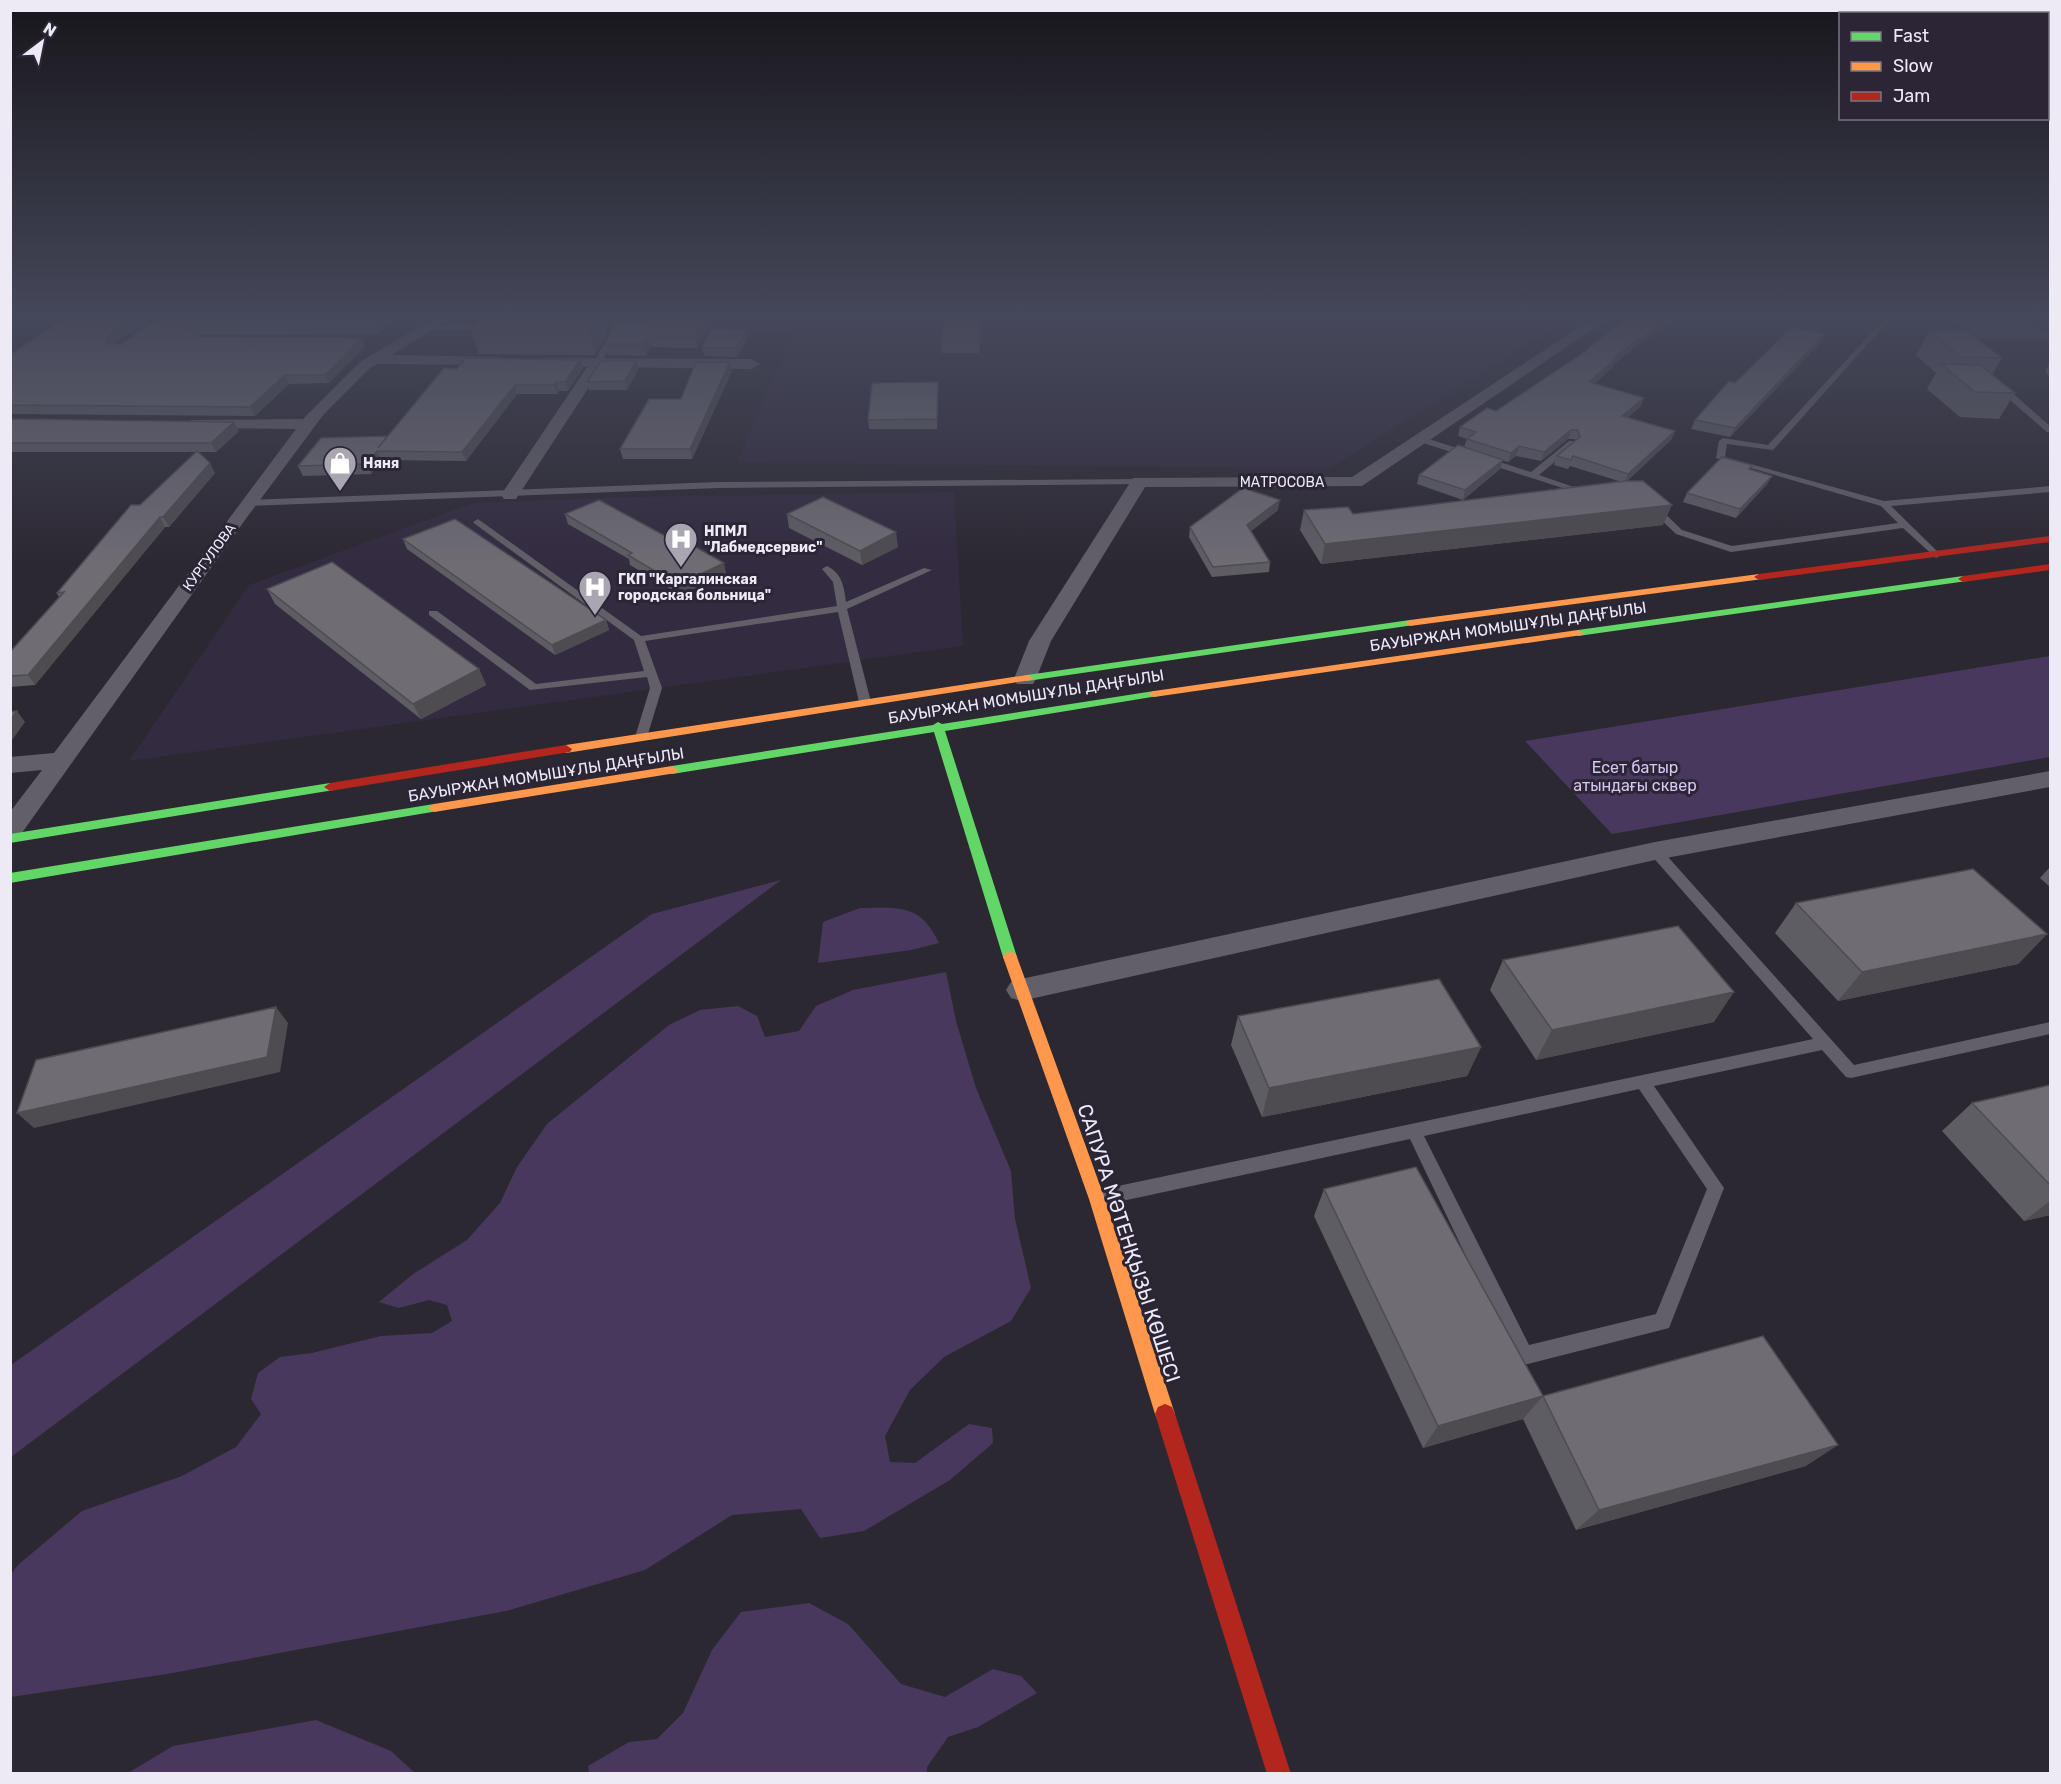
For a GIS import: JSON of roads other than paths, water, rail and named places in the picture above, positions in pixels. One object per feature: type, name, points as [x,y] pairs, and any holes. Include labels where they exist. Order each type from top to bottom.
[{"type":"main road","name":"БАУЫРЖАН МОМЫШҰЛЫ ДАҢҒЫЛЫ","points":[[10,839],[866,702],[932,710],[1025,679],[1301,637],[2050,539]]},
{"type":"main road","name":"БАУЫРЖАН МОМЫШҰЛЫ ДАҢҒЫЛЫ","points":[[10,878],[932,710],[1320,669],[2050,567]]},
{"type":"main road","points":[[1301,637],[1320,669]]},
{"type":"main road","name":"САПУРА МӘТЕНҚЫЗЫ КӨШЕСІ","points":[[932,710],[1021,990],[1097,1199],[1279,1773]]},
{"type":"street","name":"КУРГУЛОВА","points":[[10,831],[64,760],[248,503],[307,424],[328,401]]},
{"type":"street","points":[[510,495],[572,401]]},
{"type":"street","name":"МАТРОСОВА","points":[[1139,482],[1356,482],[1477,401]]},
{"type":"street","points":[[175,423],[307,424]]},
{"type":"street","points":[[1025,679],[1040,641],[1139,482]]},
{"type":"street","points":[[10,765],[64,760]]},
{"type":"street","points":[[1021,990],[1655,851],[2050,779]]},
{"type":"lane","points":[[1812,401],[1770,448],[1723,441],[1720,458],[1884,504],[2050,489]]},
{"type":"lane","points":[[2016,401],[2050,430]]},
{"type":"lane","points":[[1420,439],[1596,496]]},
{"type":"lane","points":[[1533,475],[1572,442]]},
{"type":"lane","points":[[248,503],[510,495],[718,485],[1139,482]]},
{"type":"lane","points":[[1648,502],[1679,532],[1731,549],[1906,525]]},
{"type":"lane","points":[[1884,504],[1936,555]]},
{"type":"lane","points":[[478,522],[639,639],[656,688],[641,737]]},
{"type":"lane","points":[[826,568],[838,581],[842,608],[866,702]]},
{"type":"lane","points":[[639,639],[842,608],[927,570]]},
{"type":"lane","points":[[433,613],[534,688],[651,673]]},
{"type":"lane","points":[[1655,851],[1851,1072],[2050,1028]]},
{"type":"lane","points":[[1097,1199],[1825,1042]]},
{"type":"lane","points":[[1414,1131],[1524,1356],[1662,1322],[1716,1188],[1643,1082]]},
{"type":"place","name":"Няня","points":[[340,492]]},
{"type":"place","name":"НПМЛ \"Лабмедсервис\"","points":[[681,568]]},
{"type":"place","name":"ГКП \"Каргалинская городская больница\"","points":[[595,616]]},
{"type":"park label","name":"Есет батыр атындағы сквер","points":[[1635,776]]}]
